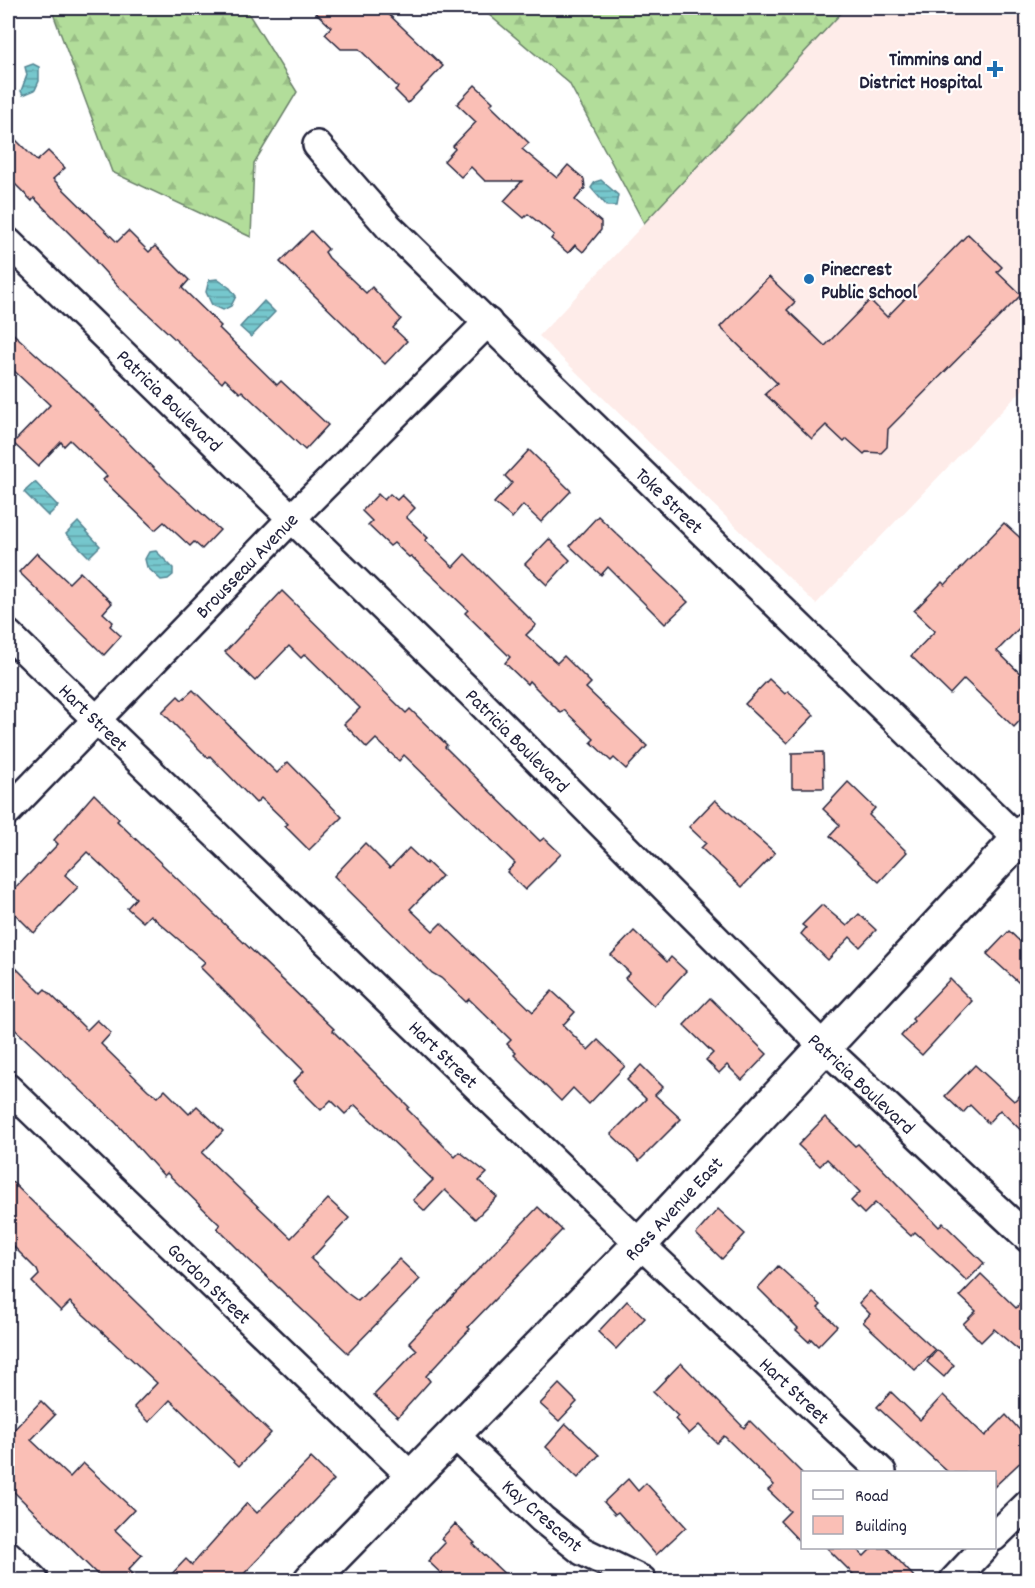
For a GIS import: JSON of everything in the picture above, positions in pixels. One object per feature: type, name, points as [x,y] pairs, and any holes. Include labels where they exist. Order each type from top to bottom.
[{"type":"main road","name":"Ross Avenue East","points":[[311,1581],[640,1244],[823,1046],[1024,839]]},
{"type":"street","name":"Toke Street","points":[[317,145],[389,227],[1024,839]]},
{"type":"street","name":"Patricia Boulevard","points":[[8,242],[474,696],[823,1046],[1028,1238]]},
{"type":"street","name":"Brousseau Avenue","points":[[8,811],[292,518],[488,322]]},
{"type":"street","name":"Hart Street","points":[[8,634],[640,1244],[880,1471]]},
{"type":"street","name":"Gordon Street","points":[[8,1088],[412,1477]]},
{"type":"street","name":"Kay Crescent","points":[[454,1434],[542,1519],[582,1551],[629,1572],[642,1581]]},
{"type":"street","points":[[996,1535],[1028,1504]]},
{"type":"street","points":[[954,1581],[972,1551]]},
{"type":"street","points":[[8,1555],[34,1581]]},
{"type":"shaded area","name":"Pinecrest Public School","points":[[846,8],[1027,8],[1027,385],[816,604],[539,336]]},
{"type":"green space","points":[[51,8],[245,8],[297,92],[254,163],[251,237],[112,172]]},
{"type":"green space","points":[[481,8],[846,8],[644,223],[569,83]]},
{"type":"water","points":[[33,64],[39,67],[39,81],[35,90],[23,95],[21,91],[27,75],[25,67]]},
{"type":"water","points":[[601,180],[618,195],[616,206],[607,206],[591,188],[595,182]]},
{"type":"water","points":[[217,279],[230,288],[236,296],[231,306],[223,310],[212,305],[206,292],[209,280]]},
{"type":"water","points":[[264,301],[275,312],[251,337],[240,327]]},
{"type":"water","points":[[35,482],[58,506],[48,516],[24,492]]},
{"type":"water","points":[[78,522],[100,546],[89,557],[66,534]]},
{"type":"water","points":[[156,551],[173,568],[173,575],[168,579],[161,580],[147,567],[145,559],[149,552]]},
{"type":"building","points":[[311,8],[382,8],[443,66],[408,103],[395,90],[398,87],[359,49],[341,49],[325,34],[331,27]]},
{"type":"building","points":[[475,85],[493,102],[490,105],[529,143],[522,149],[557,178],[568,165],[584,179],[585,188],[575,200],[601,222],[601,230],[583,252],[575,245],[568,253],[551,239],[554,235],[528,214],[524,218],[504,201],[522,181],[485,181],[471,167],[461,177],[444,161],[455,149],[453,146],[476,122],[457,104]]},
{"type":"building","points":[[8,132],[37,161],[48,151],[65,168],[53,179],[117,242],[128,231],[149,252],[155,246],[189,280],[182,288],[221,326],[219,328],[277,385],[281,381],[328,425],[305,450],[242,391],[240,393],[225,379],[222,383],[117,285],[96,260],[34,198],[32,201],[8,177]]},
{"type":"building","points":[[311,231],[328,249],[325,252],[329,258],[366,293],[372,287],[401,319],[393,328],[407,341],[385,364],[280,262]]},
{"type":"building","points":[[968,234],[1002,267],[997,272],[1021,295],[888,429],[887,447],[881,453],[866,452],[864,454],[847,439],[844,442],[826,425],[812,439],[765,394],[777,383],[720,327],[769,277],[795,302],[787,310],[825,346],[870,300],[887,317]]},
{"type":"building","points":[[8,329],[76,390],[167,482],[220,530],[202,549],[194,542],[190,546],[164,522],[155,530],[103,480],[107,476],[70,440],[64,446],[61,442],[38,466],[13,443],[50,405],[8,365]]},
{"type":"building","points":[[529,450],[571,491],[541,522],[523,505],[512,518],[494,503],[512,483],[505,476]]},
{"type":"building","points":[[378,494],[384,500],[390,494],[397,500],[402,495],[415,508],[406,517],[428,538],[425,540],[453,567],[465,554],[536,625],[526,635],[557,663],[564,656],[591,683],[586,688],[647,746],[626,769],[614,758],[611,761],[591,742],[594,739],[564,710],[561,713],[529,681],[527,684],[505,663],[510,657],[465,613],[468,610],[411,556],[409,557],[394,543],[390,546],[368,525],[372,521],[362,511]]},
{"type":"building","points":[[598,516],[688,602],[665,624],[608,567],[601,575],[570,546]]},
{"type":"building","points":[[1004,523],[1028,545],[1028,619],[997,651],[1028,681],[1028,712],[1014,727],[964,679],[950,694],[911,656],[935,631],[914,611],[942,582],[945,585]]},
{"type":"building","points":[[549,539],[570,560],[547,585],[525,564]]},
{"type":"building","points":[[37,553],[69,583],[80,572],[112,603],[103,613],[113,622],[110,626],[121,636],[104,655],[19,572]]},
{"type":"building","points":[[282,591],[406,713],[410,709],[540,841],[544,838],[561,854],[525,890],[507,872],[515,863],[404,755],[399,761],[376,739],[367,748],[344,724],[360,708],[305,654],[301,658],[289,646],[255,681],[225,652]]},
{"type":"building","points":[[769,679],[785,694],[788,691],[814,715],[787,743],[745,704]]},
{"type":"building","points":[[193,690],[277,773],[288,762],[342,817],[309,850],[285,826],[288,824],[261,798],[256,803],[162,712],[178,696],[182,700]]},
{"type":"building","points":[[823,752],[824,788],[792,788],[792,753]]},
{"type":"building","points":[[848,782],[875,808],[869,815],[907,852],[879,882],[830,836],[840,825],[823,809]]},
{"type":"building","points":[[94,794],[119,819],[117,821],[334,1029],[333,1031],[455,1157],[460,1152],[487,1173],[479,1181],[497,1197],[475,1219],[445,1190],[425,1211],[413,1200],[433,1180],[355,1105],[345,1114],[331,1100],[321,1110],[293,1082],[304,1071],[200,967],[205,962],[150,915],[143,922],[127,908],[136,898],[87,852],[65,875],[78,887],[34,933],[8,907],[8,896],[58,844],[54,840]]},
{"type":"building","points":[[715,800],[775,853],[742,887],[701,848],[706,843],[689,827]]},
{"type":"building","points":[[365,843],[390,868],[409,848],[426,864],[427,862],[442,876],[410,909],[433,931],[441,923],[533,1012],[552,991],[575,1012],[563,1025],[588,1050],[598,1040],[625,1066],[589,1104],[573,1088],[561,1101],[514,1055],[516,1053],[507,1044],[511,1040],[469,999],[466,1002],[441,978],[432,973],[334,876]]},
{"type":"building","points":[[822,905],[847,926],[859,914],[876,930],[860,947],[850,937],[828,960],[801,934],[806,928],[802,925]]},
{"type":"building","points":[[634,931],[667,962],[671,957],[686,971],[654,1006],[625,978],[630,973],[611,955]]},
{"type":"building","points":[[1009,931],[1028,949],[1028,991],[987,954]]},
{"type":"building","points":[[8,960],[41,993],[45,989],[87,1030],[97,1020],[111,1033],[101,1044],[148,1090],[158,1097],[165,1090],[189,1114],[197,1106],[223,1131],[202,1153],[291,1238],[328,1199],[349,1218],[311,1259],[347,1293],[358,1301],[399,1259],[420,1279],[348,1353],[247,1258],[217,1228],[220,1225],[167,1173],[164,1176],[116,1123],[8,1023]]},
{"type":"building","points":[[950,979],[972,1001],[922,1055],[901,1036],[914,1021],[912,1019]]},
{"type":"building","points":[[710,998],[767,1054],[742,1080],[727,1065],[719,1073],[706,1060],[713,1053],[684,1025]]},
{"type":"building","points":[[641,1065],[663,1087],[655,1095],[681,1119],[639,1161],[611,1134],[646,1099],[627,1080]]},
{"type":"building","points":[[975,1065],[1014,1101],[1028,1088],[1028,1137],[1000,1110],[988,1123],[970,1105],[963,1113],[945,1096]]},
{"type":"building","points":[[825,1117],[855,1146],[858,1144],[939,1227],[943,1223],[984,1263],[967,1281],[915,1232],[911,1236],[875,1203],[864,1214],[851,1201],[860,1192],[827,1159],[820,1166],[798,1145]]},
{"type":"building","points":[[8,1178],[271,1433],[239,1466],[170,1400],[149,1422],[134,1407],[157,1383],[70,1302],[61,1311],[32,1282],[39,1275],[37,1270],[8,1241]]},
{"type":"building","points":[[538,1207],[562,1230],[468,1327],[470,1329],[426,1376],[430,1381],[398,1417],[374,1395],[417,1350],[409,1342]]},
{"type":"building","points":[[718,1209],[745,1234],[722,1259],[696,1234]]},
{"type":"building","points":[[778,1266],[821,1305],[818,1308],[837,1326],[818,1346],[811,1339],[809,1342],[796,1330],[798,1328],[758,1288]]},
{"type":"building","points":[[981,1274],[1016,1308],[1028,1296],[1028,1358],[994,1329],[981,1342],[963,1324],[976,1311],[960,1296]]},
{"type":"building","points":[[870,1291],[935,1350],[915,1370],[863,1322],[870,1314],[859,1303]]},
{"type":"building","points":[[627,1301],[645,1318],[616,1349],[598,1332]]},
{"type":"building","points":[[937,1350],[954,1365],[944,1377],[927,1362]]},
{"type":"building","points":[[681,1363],[744,1428],[750,1421],[801,1472],[801,1543],[780,1521],[790,1511],[768,1490],[774,1485],[724,1436],[717,1443],[699,1425],[689,1434],[675,1419],[678,1416],[653,1392]]},
{"type":"building","points":[[559,1384],[577,1402],[559,1421],[540,1404]]},
{"type":"building","points":[[891,1392],[920,1420],[943,1395],[985,1436],[1006,1415],[1028,1439],[1028,1455],[996,1485],[996,1471],[947,1471],[877,1407]]},
{"type":"building","points":[[41,1401],[55,1415],[31,1440],[70,1477],[83,1463],[134,1510],[115,1530],[142,1555],[128,1570],[139,1581],[104,1581],[8,1486],[8,1436]]},
{"type":"building","points":[[566,1424],[599,1455],[578,1478],[546,1447]]},
{"type":"building","points":[[311,1458],[334,1480],[237,1581],[165,1581],[186,1559],[192,1565],[247,1503],[257,1513]]},
{"type":"building","points":[[628,1479],[638,1491],[646,1483],[686,1527],[656,1555],[618,1512],[615,1514],[604,1502]]},
{"type":"building","points":[[455,1524],[512,1581],[449,1581],[428,1561],[445,1543],[441,1539]]},
{"type":"building","points":[[828,1549],[856,1549],[864,1556],[871,1549],[888,1549],[918,1581],[860,1581]]},
{"type":"place","name":"Timmins and District Hospital","points":[[995,69]]},
{"type":"place","name":"Pinecrest Public School","points":[[809,279]]}]
